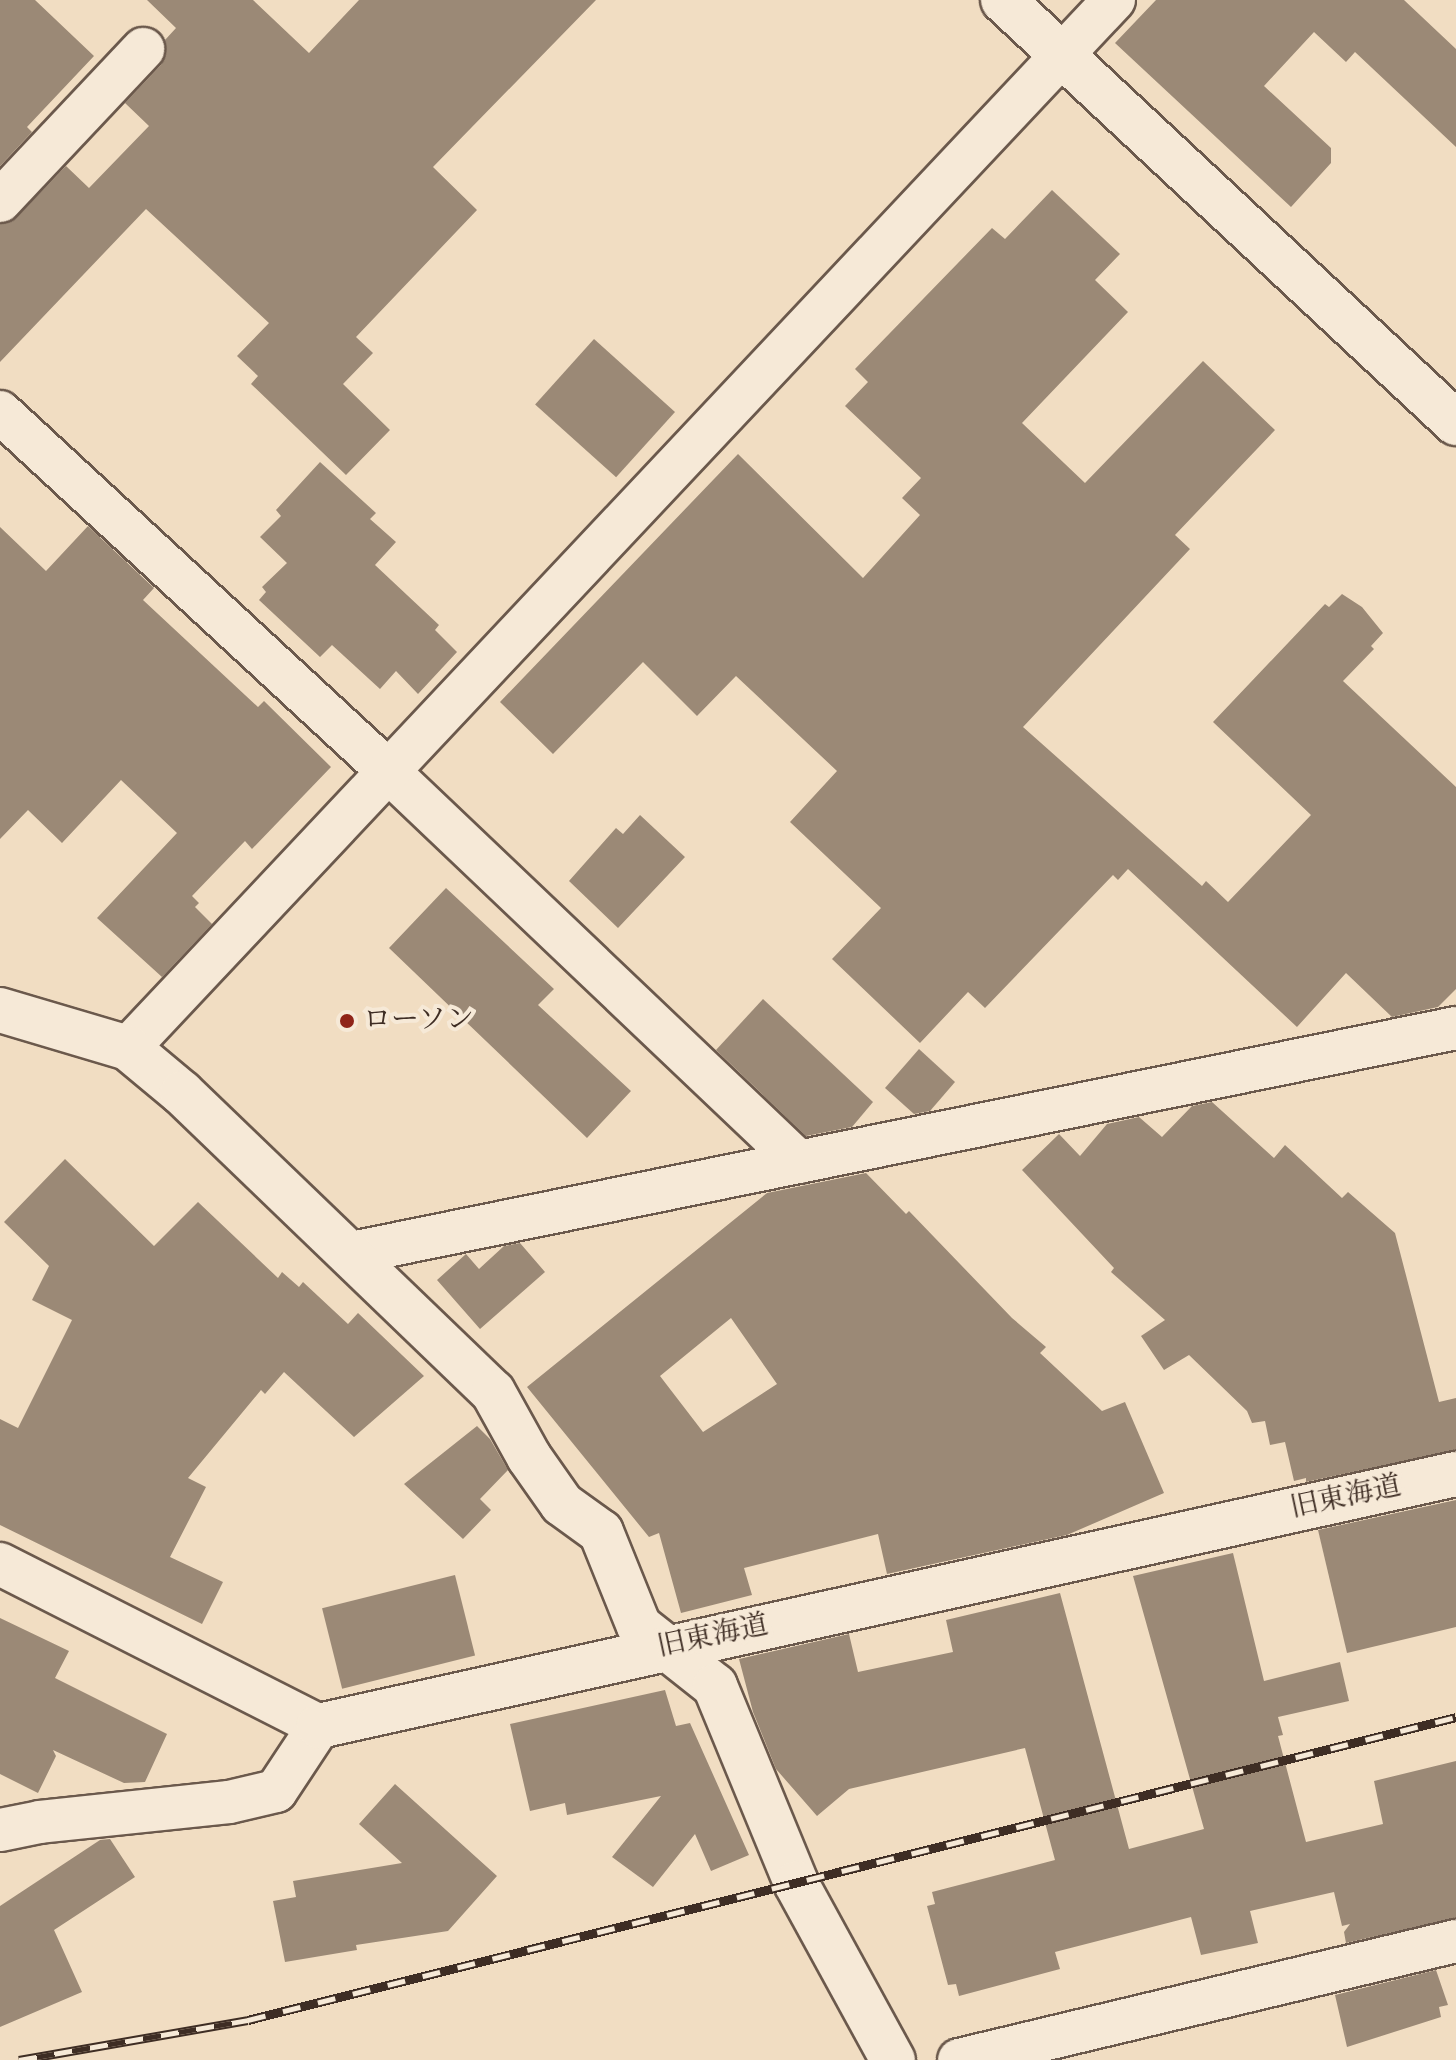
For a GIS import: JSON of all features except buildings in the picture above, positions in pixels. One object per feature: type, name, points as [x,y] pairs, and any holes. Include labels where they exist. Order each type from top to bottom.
[{"type":"street","points":[[1003,0],[1456,423]]},
{"type":"street","points":[[128,1048],[1114,0]]},
{"type":"street","points":[[0,201],[143,49]]},
{"type":"street","points":[[0,412],[389,772],[799,1162]]},
{"type":"street","points":[[0,1010],[128,1048],[182,1093],[352,1253],[493,1392],[529,1457],[562,1504],[601,1532],[639,1626],[715,1686],[796,1883],[893,2060]]},
{"type":"street","points":[[352,1253],[1456,1028]]},
{"type":"street","name":"旧東海道","points":[[319,1726],[1456,1474]]},
{"type":"street","points":[[0,1564],[319,1726],[276,1791],[229,1802],[40,1822],[0,1830]]},
{"type":"street","points":[[959,2060],[1456,1941]]},
{"type":"railway","points":[[19,2060],[248,2020],[1456,1717]]},
{"type":"place","name":"ローソン","points":[[347,1021]]}]
